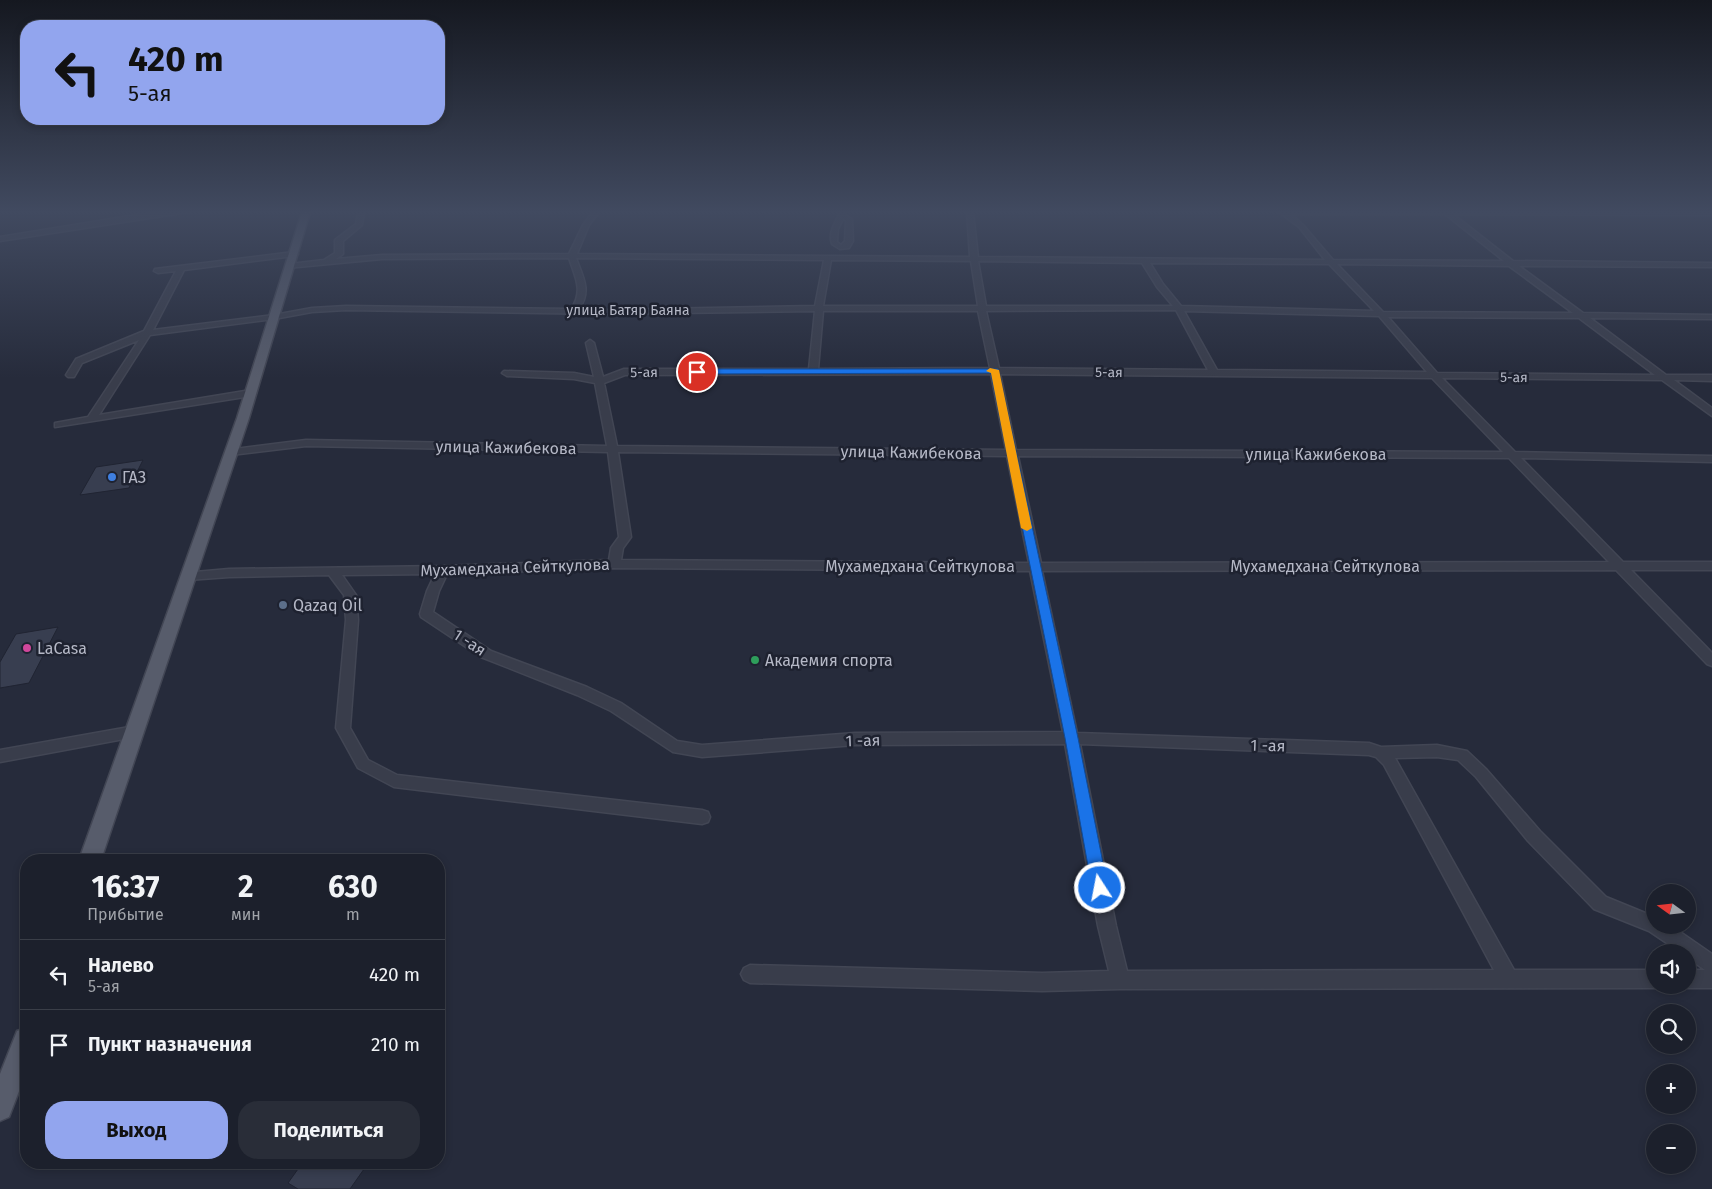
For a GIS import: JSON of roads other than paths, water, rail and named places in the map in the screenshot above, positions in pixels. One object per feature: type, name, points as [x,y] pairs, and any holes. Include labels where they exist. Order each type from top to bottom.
[{"type":"main road","points":[[92,854],[251,393],[290,267]]},
{"type":"main road","points":[[0,1108],[20,1056]]},
{"type":"street","points":[[158,271],[200,267]]},
{"type":"street","points":[[574,311],[582,301],[583,281],[577,267]]},
{"type":"street","points":[[813,372],[819,309],[826,267]]},
{"type":"street","points":[[975,267],[982,309],[1034,567],[1071,738],[1107,926],[1120,980]]},
{"type":"street","points":[[1149,267],[1160,285],[1179,308],[1214,373]]},
{"type":"street","points":[[1336,267],[1510,455],[1712,661]]},
{"type":"street","points":[[1516,267],[1712,413]]},
{"type":"street","points":[[92,420],[146,333],[181,269]]},
{"type":"street","name":"улица Батяр Баяна","points":[[71,375],[79,361],[146,333],[274,317],[312,310],[346,308],[574,311],[1179,308],[1381,314],[1712,317]]},
{"type":"street","points":[[590,343],[614,449],[625,537],[617,548],[614,564]]},
{"type":"street","name":"5-ая","points":[[600,381],[624,372],[995,370],[1712,378]]},
{"type":"street","points":[[507,373],[574,376],[600,381]]},
{"type":"street","points":[[58,425],[251,393]]},
{"type":"street","name":"улица Кажибекова","points":[[231,452],[306,443],[614,449],[1510,455],[1712,459]]},
{"type":"street","name":"Мухамедхана Сейткулова","points":[[188,576],[229,573],[443,570],[614,564],[1034,567],[1712,566]]},
{"type":"street","name":"1 -ая","points":[[443,570],[433,591],[426,614],[486,654],[582,691],[616,707],[673,746],[702,750],[855,739],[1071,738],[1369,749],[1381,753],[1437,751],[1462,755],[1481,773],[1534,836],[1600,903],[1646,921]]},
{"type":"street","points":[[333,572],[350,595],[352,620],[343,728],[363,764],[394,781],[702,817]]},
{"type":"street","points":[[0,756],[135,732]]},
{"type":"street","points":[[1381,753],[1388,761],[1509,978]]},
{"type":"street","name":"1 -ая","points":[[1668,934],[1712,964]]},
{"type":"street","points":[[750,974],[1042,982],[1509,978],[1646,979]]},
{"type":"street","points":[[1696,979],[1712,979]]},
{"type":"place","name":"ГАЗ","points":[[112,477]]},
{"type":"place","name":"Qazaq Oil","points":[[283,605]]},
{"type":"place","name":"LaCasa","points":[[27,648]]},
{"type":"place","name":"Академия спорта","points":[[755,660]]}]
